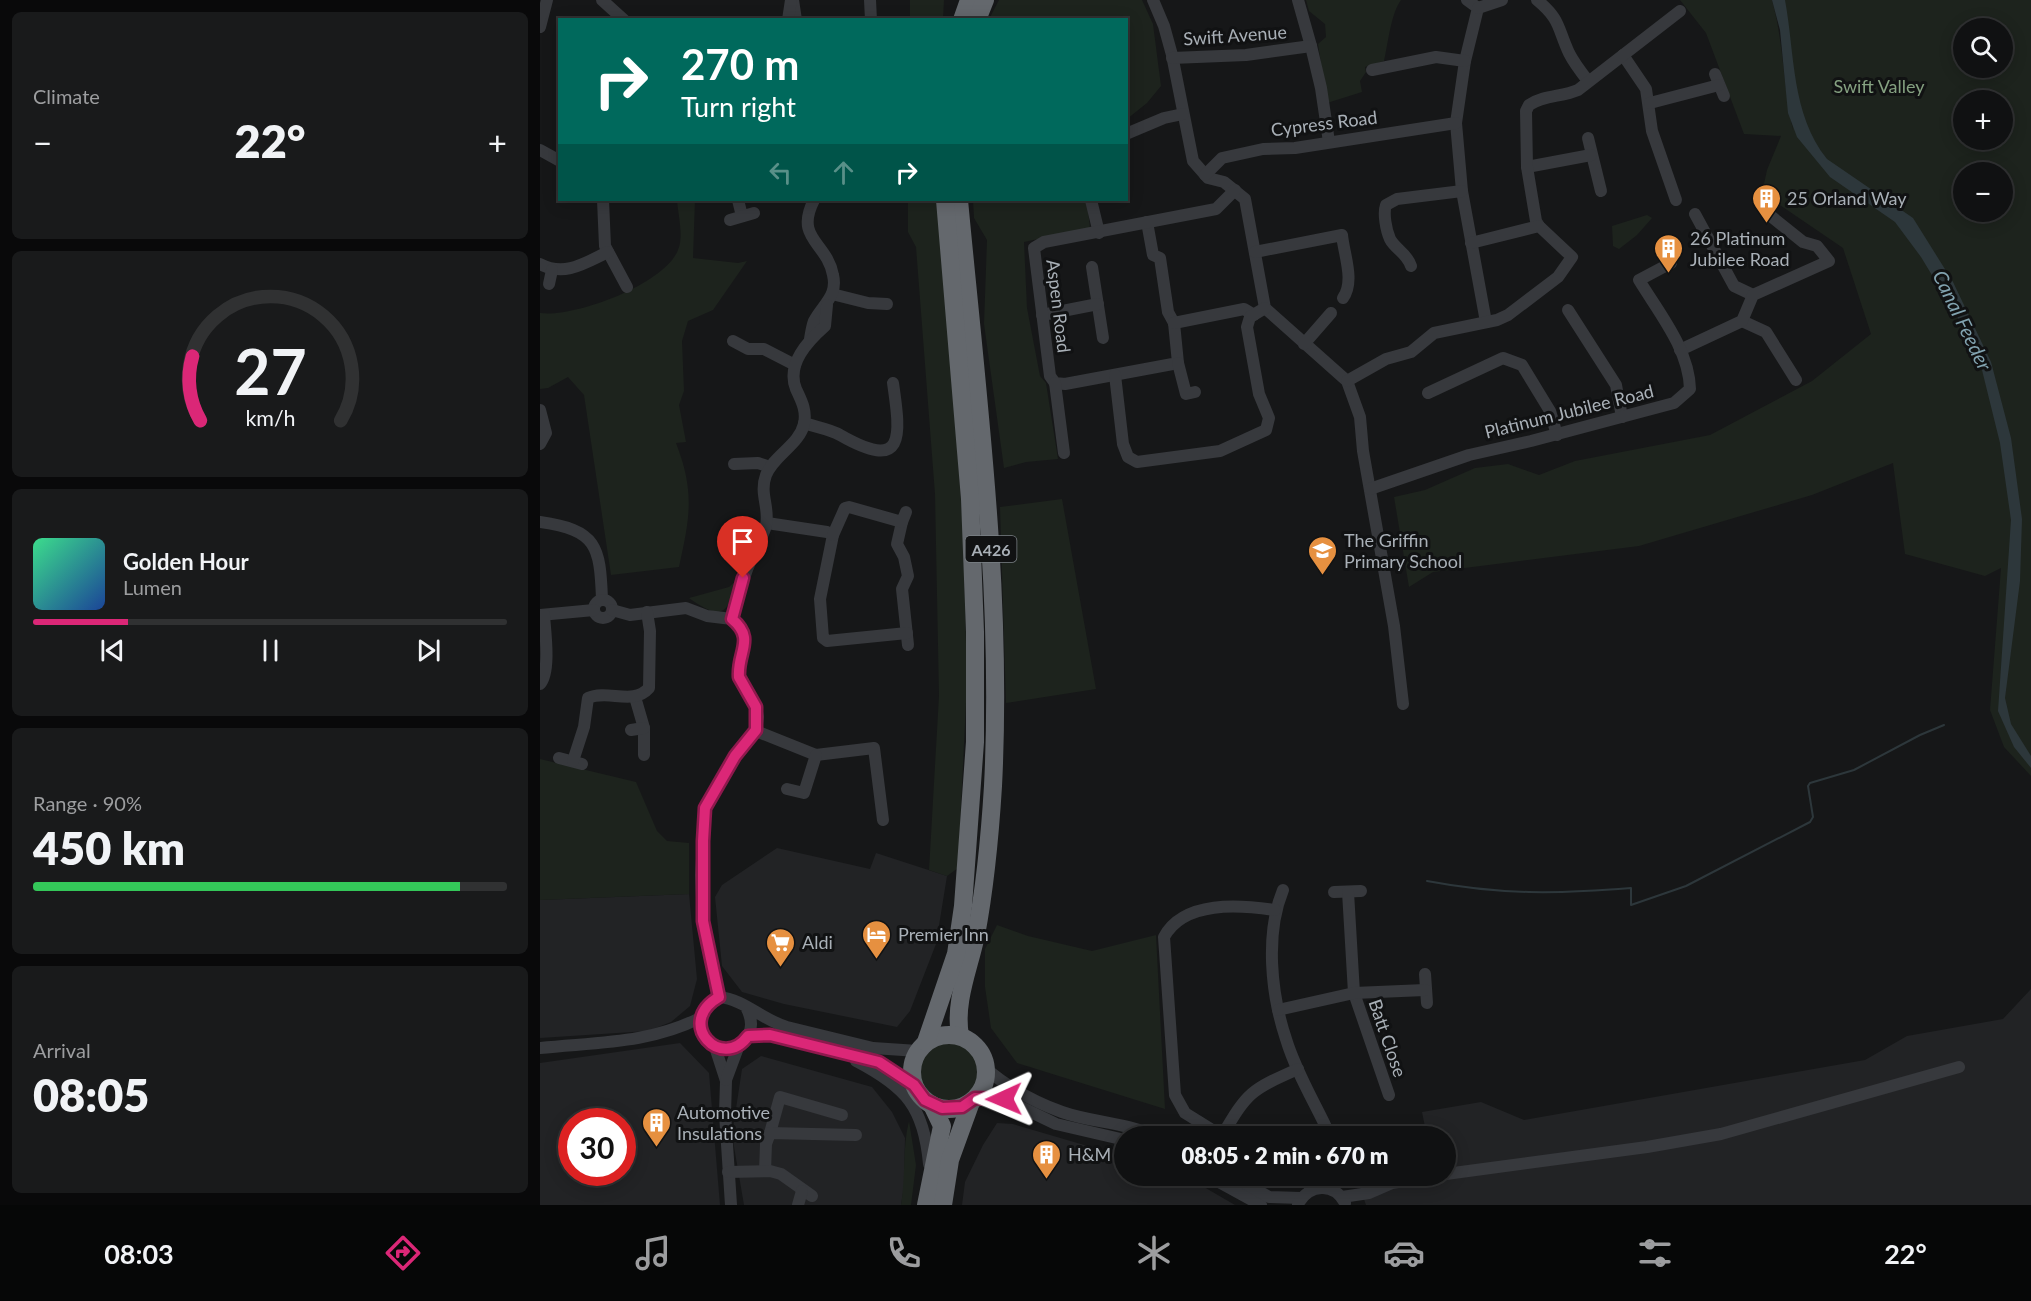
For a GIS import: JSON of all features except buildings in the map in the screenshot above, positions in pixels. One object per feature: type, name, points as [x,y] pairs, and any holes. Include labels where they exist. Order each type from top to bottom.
[{"type":"highway","points":[[963,18],[969,0]]},
{"type":"highway","points":[[978,18],[985,0]]},
{"type":"highway","name":"A426","points":[[922,1046],[956,954],[971,905],[975,632],[970,499],[945,201]]},
{"type":"highway","name":"A426","points":[[959,201],[993,572],[993,787],[971,905],[957,1016],[960,1036]]},
{"type":"highway","points":[[943,1205],[950,1160],[973,1100],[982,1090],[986,1069],[978,1048],[960,1036],[948,1035],[922,1046],[913,1061],[914,1085],[925,1100],[932,1105],[952,1109],[973,1100]]},
{"type":"highway","points":[[926,1205],[942,1126],[932,1105]]},
{"type":"street","points":[[540,27],[547,0]]},
{"type":"street","points":[[788,18],[792,0]]},
{"type":"street","points":[[792,0],[796,18]]},
{"type":"street","points":[[870,0],[871,18]]},
{"type":"street","points":[[1168,0],[1153,1],[1164,26],[1172,58],[1192,161],[1205,176],[1235,190],[1245,199],[1255,252],[1259,312]]},
{"type":"street","points":[[1298,0],[1311,46]]},
{"type":"street","points":[[1467,0],[1478,8]]},
{"type":"street","points":[[1478,8],[1502,0]]},
{"type":"street","points":[[1538,0],[1559,22],[1568,50],[1587,81]]},
{"type":"street","points":[[609,2],[622,18]]},
{"type":"street","points":[[1478,8],[1465,61],[1456,123],[1462,191],[1486,322]]},
{"type":"street","points":[[1347,381],[1386,359],[1411,352],[1434,333],[1508,315],[1558,277],[1572,257],[1536,221],[1527,167],[1526,111],[1529,105],[1543,98],[1566,96],[1679,11]]},
{"type":"street","name":"Swift Avenue","points":[[1172,58],[1256,54],[1311,46],[1321,88],[1329,142]]},
{"type":"street","points":[[1623,55],[1646,89],[1650,103],[1652,131],[1676,200]]},
{"type":"street","points":[[1372,70],[1436,57],[1465,61]]},
{"type":"street","points":[[1650,103],[1719,85]]},
{"type":"street","points":[[1128,133],[1164,118],[1183,114]]},
{"type":"street","name":"Cypress Road","points":[[1205,176],[1222,158],[1263,149],[1329,142],[1456,123]]},
{"type":"street","points":[[1588,138],[1601,191]]},
{"type":"street","points":[[542,155],[558,160]]},
{"type":"street","points":[[1527,167],[1591,155]]},
{"type":"street","name":"Aspen Road","points":[[1064,453],[1055,383],[1050,376],[1034,248],[1044,242],[1216,209],[1235,190]]},
{"type":"street","points":[[1411,266],[1405,254],[1390,238],[1384,213],[1386,205],[1397,200],[1462,191]]},
{"type":"street","points":[[603,201],[604,240],[627,287]]},
{"type":"street","points":[[738,201],[742,216]]},
{"type":"street","points":[[732,619],[738,589],[767,523],[763,492],[770,467],[797,438],[804,423],[803,406],[794,384],[795,364],[810,339],[825,326],[832,270],[812,240],[807,224],[814,201]]},
{"type":"street","points":[[1091,201],[1099,233]]},
{"type":"street","points":[[1695,214],[1734,286],[1753,295]]},
{"type":"street","points":[[1680,350],[1742,321],[1753,295],[1829,261],[1817,246],[1803,242],[1772,217]]},
{"type":"street","points":[[1147,222],[1153,255],[1160,258],[1168,312],[1174,323],[1178,363],[1186,394],[1195,393]]},
{"type":"street","points":[[1471,243],[1539,226]]},
{"type":"street","points":[[1255,252],[1342,236],[1349,279],[1348,291],[1343,298]]},
{"type":"street","points":[[540,264],[552,270],[573,269],[608,252]]},
{"type":"street","name":"Platinum Jubilee Road","points":[[1370,489],[1469,455],[1557,435],[1674,403],[1690,389],[1689,374],[1680,350],[1639,280],[1671,263]]},
{"type":"street","points":[[1092,267],[1103,338]]},
{"type":"street","points":[[549,284],[552,270]]},
{"type":"street","points":[[830,300],[887,304]]},
{"type":"street","points":[[1042,315],[1098,304]]},
{"type":"street","points":[[1174,323],[1244,309],[1259,312],[1304,344],[1347,381],[1360,417],[1370,489],[1389,590],[1403,704]]},
{"type":"street","points":[[1568,310],[1616,385],[1622,417]]},
{"type":"street","points":[[1114,375],[1123,444],[1128,458],[1137,462],[1220,451],[1266,430],[1269,424],[1259,394],[1247,327],[1250,317],[1259,312]]},
{"type":"street","points":[[1304,344],[1331,313]]},
{"type":"street","points":[[1742,321],[1767,332],[1796,380]]},
{"type":"street","points":[[733,341],[748,349],[764,350],[795,364]]},
{"type":"street","points":[[1428,393],[1503,358],[1521,365],[1550,411],[1557,435]]},
{"type":"street","points":[[1055,383],[1178,363]]},
{"type":"street","points":[[804,423],[839,434],[848,441],[877,452],[886,452],[891,447],[898,420],[893,383]]},
{"type":"street","points":[[540,410],[546,433],[540,444]]},
{"type":"street","points":[[734,464],[758,463],[770,467]]},
{"type":"street","points":[[849,507],[904,517],[897,544],[904,557],[908,576],[902,589],[908,639],[827,641],[823,638],[820,599],[833,535],[842,511],[849,507]]},
{"type":"street","points":[[540,522],[574,528],[585,536],[596,550],[602,570],[602,599]]},
{"type":"street","points":[[767,523],[827,532],[833,535]]},
{"type":"street","points":[[594,610],[597,602],[602,599]]},
{"type":"street","points":[[602,599],[610,602],[612,610]]},
{"type":"street","points":[[612,610],[630,615],[693,608],[707,616],[732,619],[743,631],[744,649],[739,664],[739,677],[756,707],[756,730],[735,756],[715,794],[714,811],[705,826],[701,875],[703,921],[719,997]]},
{"type":"street","points":[[594,610],[598,617],[604,618],[612,610]]},
{"type":"street","points":[[540,684],[544,679],[546,659],[542,615],[594,610]]},
{"type":"street","points":[[559,758],[577,762],[588,698],[595,695],[635,697],[647,691],[650,685],[647,612]]},
{"type":"street","points":[[635,697],[637,729],[644,755]]},
{"type":"street","points":[[756,730],[816,755],[874,748],[883,820]]},
{"type":"street","points":[[787,789],[804,793],[816,755]]},
{"type":"street","points":[[1283,890],[1275,910],[1273,963],[1278,1010],[1298,1069],[1326,1126]]},
{"type":"street","points":[[1334,892],[1361,891]]},
{"type":"street","name":"Batt Close","points":[[1348,892],[1354,993],[1389,1095]]},
{"type":"street","points":[[1204,1126],[1195,1121],[1178,1103],[1174,1095],[1164,937],[1169,927],[1179,918],[1213,908],[1244,905],[1275,910]]},
{"type":"street","points":[[1425,974],[1427,1003]]},
{"type":"street","points":[[1278,1010],[1354,993],[1425,990]]},
{"type":"street","points":[[702,1034],[700,1018],[704,1009],[719,997],[734,999],[773,1023],[873,1048],[922,1046]]},
{"type":"street","points":[[726,1081],[744,1040],[751,1016],[746,1007]]},
{"type":"street","points":[[540,1048],[638,1040],[674,1031],[700,1018]]},
{"type":"street","points":[[674,1031],[702,1034],[716,1047],[726,1081],[731,1205]]},
{"type":"street","points":[[716,1047],[730,1049],[744,1040],[770,1035],[879,1062],[914,1085]]},
{"type":"street","points":[[846,1055],[890,1081],[915,1106],[928,1141],[930,1177]]},
{"type":"street","points":[[1456,1173],[1647,1147],[1721,1134],[1959,1067]]},
{"type":"street","points":[[986,1069],[1017,1092],[1064,1113],[1111,1121],[1125,1126]]},
{"type":"street","points":[[1229,1126],[1239,1106],[1256,1087],[1298,1069]]},
{"type":"street","points":[[765,1171],[766,1144],[780,1097],[842,1115]]},
{"type":"street","points":[[973,1100],[1004,1099],[1056,1124],[1114,1137]]},
{"type":"street","points":[[770,1132],[856,1135]]},
{"type":"street","points":[[728,1172],[765,1171],[780,1174],[807,1193],[798,1205]]},
{"type":"street","points":[[1227,1186],[1262,1205]]},
{"type":"street","points":[[1250,1186],[1269,1197],[1303,1198],[1318,1188],[1341,1198],[1369,1193],[1385,1186]]},
{"type":"street","points":[[1357,1205],[1369,1193]]},
{"type":"shaded area","points":[[777,848],[870,869],[876,853],[947,876],[936,944],[910,1011],[897,1027],[784,1004],[742,992],[722,966],[715,897],[722,885]]},
{"type":"shaded area","points":[[689,894],[697,979],[690,1006],[671,1022],[648,1031],[540,1038],[540,900]]},
{"type":"shaded area","points":[[2031,989],[2031,1205],[1366,1205],[1359,1186],[1456,1186],[1456,1126],[1425,1126],[1422,1112],[1481,1102],[1524,1120],[1865,1060],[1907,1036],[2003,1019]]},
{"type":"shaded area","points":[[680,1043],[709,1073],[720,1205],[540,1205],[540,1063]]},
{"type":"shaded area","points":[[761,1056],[872,1087],[892,1112],[905,1138],[904,1188],[901,1205],[744,1205],[732,1135],[742,1069]]},
{"type":"shaded area","points":[[997,1123],[1013,1124],[1114,1154],[1114,1186],[1202,1186],[1235,1205],[962,1205],[965,1182],[983,1145]]},
{"type":"green space","points":[[910,0],[944,0],[943,18],[910,18]]},
{"type":"green space","points":[[999,0],[1142,0],[1153,24],[1161,86],[1147,103],[1128,118],[1128,18],[990,18]]},
{"type":"green space","points":[[1306,0],[1401,0],[1392,21],[1384,61],[1365,67],[1366,72],[1360,81],[1362,92],[1327,103],[1318,44],[1326,37],[1325,24],[1309,11]]},
{"type":"green space","name":"Swift Valley","points":[[1680,0],[1772,0],[1779,32],[1793,130],[1778,0],[2031,0],[2031,776],[2004,747],[1990,710],[2001,568],[1985,576],[1905,554],[1893,463],[1812,495],[1639,546],[1433,572],[1409,587],[1394,497],[1425,490],[1475,468],[1508,464],[1539,475],[1575,461],[1710,435],[1812,381],[1871,334],[1843,248],[1762,193],[1767,170],[1781,136],[1744,134],[1706,33]]},
{"type":"green space","points":[[677,201],[695,201],[693,258],[738,263],[747,261],[713,310],[688,321],[682,341],[684,391],[679,405],[686,442],[676,443],[686,476],[689,505],[679,567],[611,575],[584,395],[568,377],[548,388],[540,389],[540,313],[574,310],[617,296],[638,286],[670,263],[678,250],[681,232]]},
{"type":"green space","points":[[908,201],[939,201],[963,528],[967,682],[958,868],[947,876],[929,870],[939,696],[935,494],[916,247],[908,232]]},
{"type":"green space","points":[[973,201],[1087,201],[1090,228],[1024,242],[1027,308],[1040,376],[1046,383],[1058,459],[1026,462],[1004,468],[984,324],[987,240],[974,218]]},
{"type":"green space","points":[[1647,215],[1652,218],[1637,235],[1619,249],[1613,246],[1612,226]]},
{"type":"green space","points":[[1062,499],[1096,689],[1006,703],[1000,507]]},
{"type":"green space","points":[[736,581],[730,602],[721,611],[715,612],[689,598],[729,587]]},
{"type":"green space","points":[[540,759],[636,782],[657,831],[667,841],[689,843],[689,894],[540,900]]},
{"type":"green space","points":[[997,925],[1028,936],[1092,951],[1156,935],[1165,1109],[1017,1063],[991,1028],[985,987],[985,949]]},
{"type":"green space","points":[[944,1041],[956,1041],[967,1046],[975,1054],[980,1071],[978,1083],[967,1096],[956,1101],[944,1101],[933,1096],[925,1088],[920,1077],[920,1065],[925,1054],[933,1046]]},
{"type":"green space","points":[[909,1121],[916,1165],[911,1205],[901,1205],[906,1142]]},
{"type":"water","name":"Canal Feeder","points":[[1772,0],[1785,0],[1796,83],[1807,123],[1815,141],[1827,159],[1913,218],[1953,282],[1991,362],[2011,438],[2022,519],[2020,581],[2005,698],[2011,724],[2031,756],[2031,768],[2014,747],[1998,711],[2011,520],[2000,443],[1982,370],[1967,333],[1921,257],[1895,222],[1830,177],[1797,137],[1788,113],[1780,30]]},
{"type":"waterway","points":[[1427,881],[1480,889],[1529,892],[1631,888],[1631,905],[1686,886],[1810,822],[1813,817],[1808,786],[1810,783],[1854,770],[1944,725]]},
{"type":"place","name":"25 Orland Way","points":[[1766,224]]},
{"type":"place","name":"26 Platinum Jubilee Road","points":[[1669,274]]},
{"type":"place","name":"The Griffin Primary School","points":[[1323,576]]},
{"type":"place","name":"Premier Inn","points":[[877,960]]},
{"type":"place","name":"Aldi","points":[[781,968]]},
{"type":"place","name":"Automotive Insulations","points":[[656,1148]]},
{"type":"place","name":"H&M","points":[[1047,1180]]},
{"type":"route","points":[[743,578],[738,589],[732,619],[741,627],[745,640],[739,664],[739,677],[752,698],[758,717],[756,730],[735,756],[705,808],[701,875],[703,921],[719,997],[704,1009],[700,1018],[702,1034],[716,1047],[730,1049],[740,1045],[748,1036],[770,1035],[879,1062],[914,1085],[925,1100],[942,1108],[962,1107],[975,1098],[1004,1099]]}]
